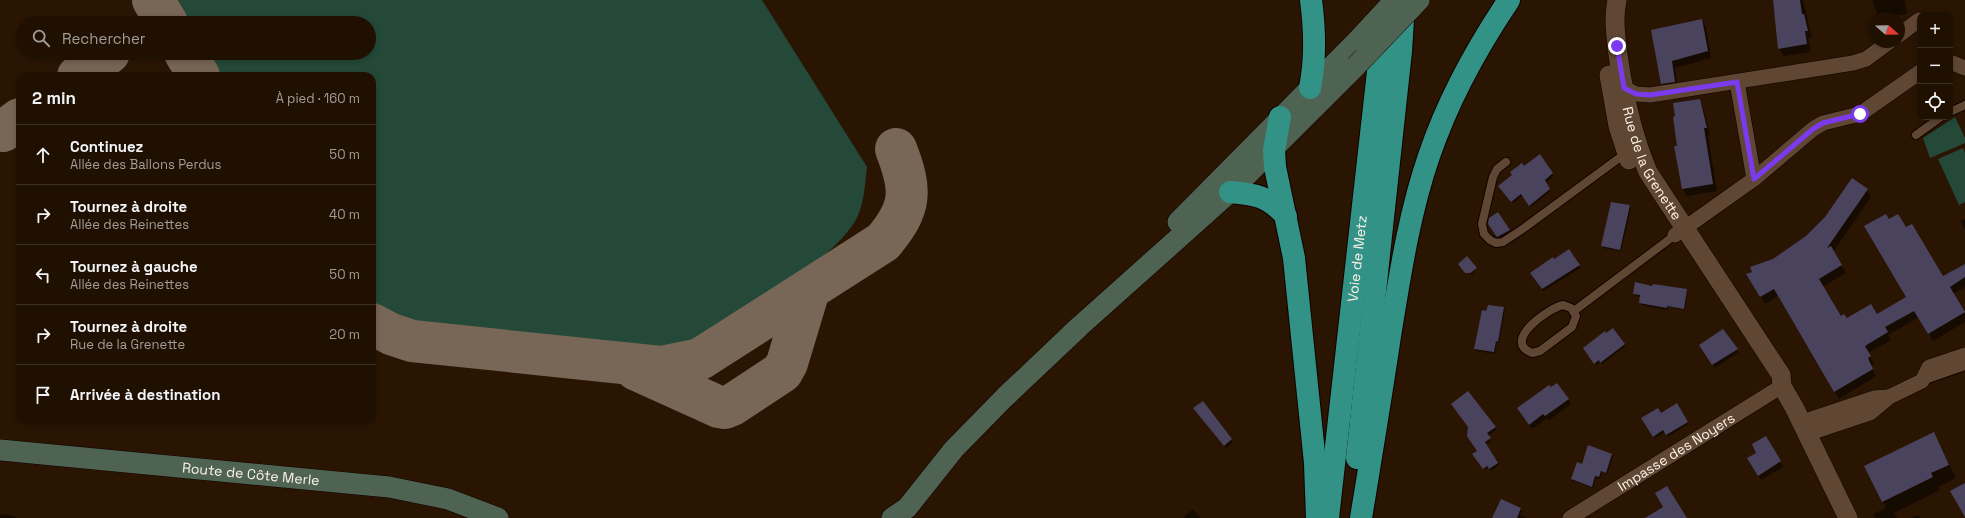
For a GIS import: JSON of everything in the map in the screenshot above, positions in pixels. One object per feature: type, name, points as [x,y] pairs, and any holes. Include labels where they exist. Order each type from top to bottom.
[{"type":"highway","points":[[1310,88],[1315,56],[1315,26],[1311,0]]},
{"type":"highway","name":"Voie de Metz","points":[[1328,518],[1374,119],[1385,0]]},
{"type":"highway","name":"Voie de Metz","points":[[1350,518],[1401,51],[1405,0]]},
{"type":"highway","points":[[1362,518],[1403,257],[1418,192],[1434,141],[1461,79],[1490,28],[1509,0]]},
{"type":"highway","points":[[1280,118],[1274,150],[1275,167],[1294,258],[1315,463],[1317,518]]},
{"type":"highway","points":[[1230,192],[1254,194],[1271,201],[1286,216]]},
{"type":"main road","points":[[1080,326],[1207,190],[1358,40],[1396,0]]},
{"type":"main road","points":[[901,515],[966,436],[1080,326],[1230,192],[1274,150],[1419,0]]},
{"type":"main road","name":"Route de Côte Merle","points":[[0,450],[389,487],[448,499],[498,518]]},
{"type":"street","name":"Rue de la Grenette","points":[[1605,0],[1603,31],[1613,104],[1632,150]]},
{"type":"street","name":"Rue de la Grenette","points":[[1617,0],[1614,19],[1637,180],[1681,232],[1770,382],[1782,386],[1805,428],[1848,518]]},
{"type":"street","points":[[1905,30],[1917,22]]},
{"type":"street","points":[[1624,88],[1636,94],[1650,95],[1737,82],[1859,62],[1880,48]]},
{"type":"street","points":[[1953,63],[1965,68]]},
{"type":"street","points":[[1681,232],[1754,179],[1813,129],[1823,123],[1860,114],[1917,74]]},
{"type":"street","points":[[1737,82],[1754,179]]},
{"type":"street","points":[[1805,428],[1870,412],[1889,397],[1922,381],[1929,367],[1965,355]]},
{"type":"street","name":"Impasse des Noyers","points":[[1570,518],[1782,386]]},
{"type":"lane","points":[[1953,111],[1965,105]]},
{"type":"lane","points":[[1916,135],[1937,120]]},
{"type":"lane","points":[[1506,162],[1497,169],[1493,177],[1482,224],[1484,234],[1496,243],[1503,242],[1524,228],[1632,150]]},
{"type":"lane","points":[[1574,311],[1681,232]]},
{"type":"lane","points":[[1559,306],[1568,306],[1574,311],[1576,320],[1572,327],[1540,351],[1532,353],[1524,348],[1522,345],[1522,336],[1527,328],[1559,306]]},
{"type":"lane","points":[[1922,381],[1965,366]]},
{"type":"green space","points":[[164,0],[762,0],[867,167],[864,196],[854,223],[835,246],[823,256],[721,326],[705,335],[681,344],[633,348],[415,323],[387,312],[376,305],[376,72],[210,72],[203,60],[376,60],[376,16],[174,16]]},
{"type":"green space","points":[[1955,117],[1965,138],[1965,143],[1930,158],[1923,138],[1950,120],[1953,120]]},
{"type":"green space","points":[[1963,148],[1965,153],[1965,202],[1959,205],[1938,159]]},
{"type":"building","points":[[1773,0],[1800,0],[1802,14],[1804,14],[1808,31],[1805,31],[1807,44],[1778,49]]},
{"type":"building","points":[[1702,19],[1708,51],[1672,61],[1675,82],[1661,84],[1651,30]]},
{"type":"building","points":[[1700,99],[1707,128],[1704,128],[1713,184],[1682,189],[1674,146],[1677,146],[1673,117],[1675,116],[1673,103]]},
{"type":"building","points":[[1540,154],[1553,173],[1545,180],[1550,189],[1529,206],[1521,194],[1511,202],[1498,186],[1512,175],[1510,172],[1522,163],[1524,166]]},
{"type":"building","points":[[1852,178],[1868,189],[1827,248],[1831,246],[1842,265],[1819,279],[1841,316],[1844,314],[1847,318],[1871,304],[1877,314],[1906,297],[1864,226],[1886,214],[1889,219],[1898,214],[1906,227],[1912,224],[1943,276],[1965,264],[1965,277],[1950,287],[1965,312],[1928,334],[1914,311],[1885,327],[1888,332],[1865,346],[1871,356],[1868,358],[1873,369],[1834,392],[1774,289],[1760,297],[1746,274],[1752,272],[1750,267],[1773,259],[1806,236],[1825,217]]},
{"type":"building","points":[[1611,202],[1630,205],[1620,250],[1601,246]]},
{"type":"building","points":[[1498,212],[1510,230],[1497,237],[1488,224],[1489,218]]},
{"type":"building","points":[[1569,249],[1580,265],[1542,289],[1530,273],[1553,257],[1554,259]]},
{"type":"building","points":[[1467,256],[1477,268],[1470,273],[1465,273],[1458,264]]},
{"type":"building","points":[[1635,282],[1652,286],[1653,284],[1687,289],[1684,309],[1667,306],[1667,308],[1639,303],[1640,295],[1633,294]]},
{"type":"building","points":[[1488,305],[1504,307],[1498,342],[1496,341],[1494,352],[1474,349],[1482,310],[1486,311]]},
{"type":"building","points":[[1613,328],[1625,344],[1600,363],[1599,360],[1594,364],[1583,348],[1605,331],[1606,333]]},
{"type":"building","points":[[1723,329],[1738,349],[1712,365],[1699,345]]},
{"type":"building","points":[[1557,383],[1569,399],[1545,416],[1543,414],[1529,425],[1517,408],[1549,385],[1551,387]]},
{"type":"building","points":[[1468,391],[1496,427],[1487,433],[1491,438],[1485,442],[1498,463],[1489,469],[1487,466],[1483,469],[1472,454],[1477,451],[1467,436],[1468,427],[1451,404]]},
{"type":"building","points":[[1203,401],[1232,439],[1224,446],[1193,408]]},
{"type":"building","points":[[1677,403],[1688,422],[1666,435],[1663,430],[1653,437],[1641,418],[1658,408],[1661,413]]},
{"type":"building","points":[[1934,432],[1949,465],[1931,473],[1933,477],[1882,502],[1864,466]]},
{"type":"building","points":[[1766,436],[1781,461],[1758,476],[1747,458],[1756,453],[1752,444]]},
{"type":"building","points":[[1588,445],[1612,454],[1606,473],[1601,471],[1599,477],[1595,476],[1592,487],[1571,479],[1577,462],[1582,464]]},
{"type":"building","points":[[1965,483],[1965,517],[1950,491]]},
{"type":"building","points":[[1667,486],[1687,518],[1645,518],[1663,507],[1655,493]]},
{"type":"building","points":[[1501,499],[1521,508],[1517,518],[1492,518]]},
{"type":"taxiway","points":[[153,0],[163,16]]},
{"type":"taxiway","points":[[83,72],[100,60]]},
{"type":"taxiway","points":[[189,60],[197,72]]},
{"type":"taxiway","points":[[3,131],[16,122]]},
{"type":"taxiway","points":[[376,326],[391,334],[412,341],[661,367],[700,359],[883,242],[900,219],[906,198],[907,187],[905,176],[896,149]]},
{"type":"taxiway","points":[[635,369],[719,407],[725,408],[732,405],[782,372],[787,363],[809,290]]},
{"type":"route","points":[[1617,46],[1624,88],[1636,94],[1650,95],[1737,82],[1754,179],[1813,129],[1823,123],[1846,119],[1860,114]]}]
